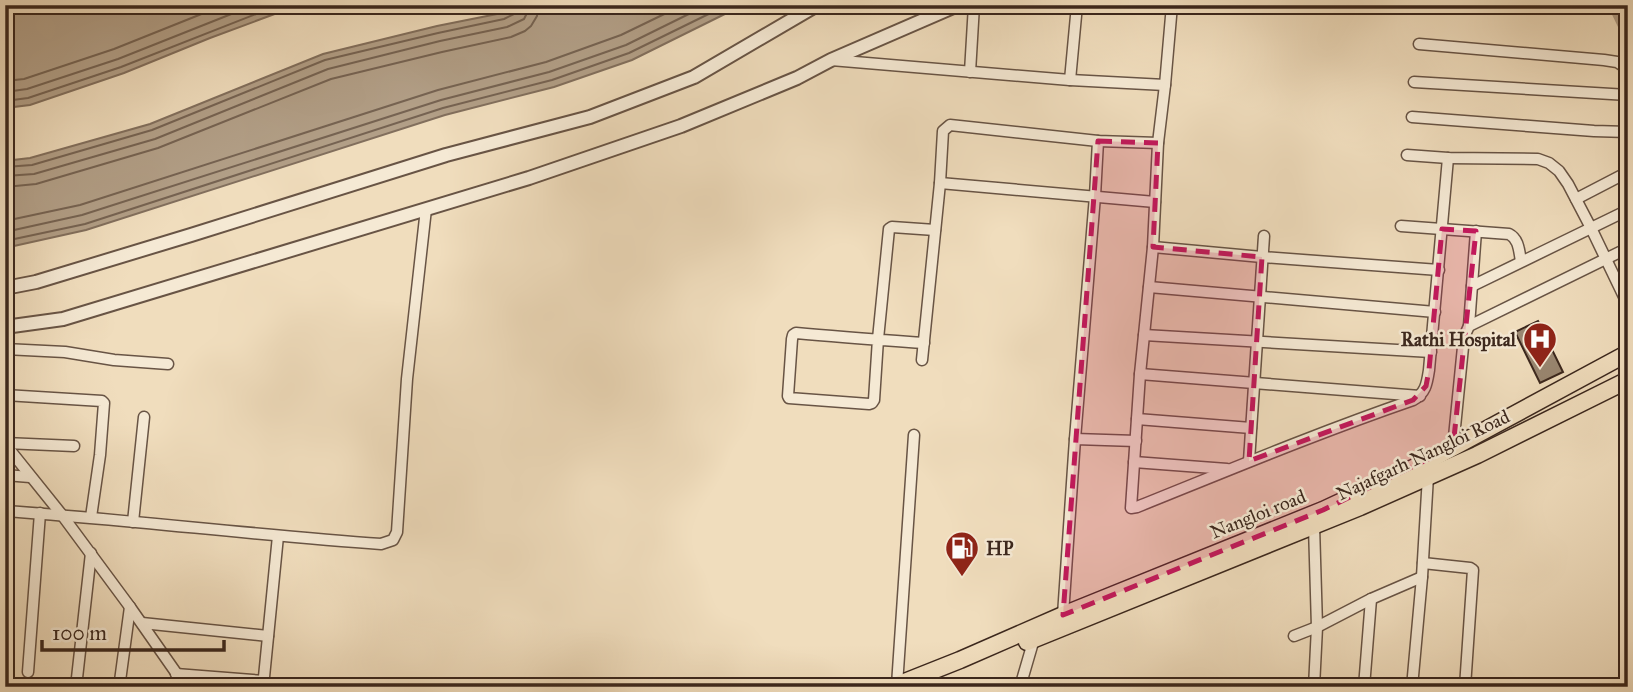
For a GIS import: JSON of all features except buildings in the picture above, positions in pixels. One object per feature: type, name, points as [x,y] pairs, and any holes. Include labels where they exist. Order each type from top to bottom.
[{"type":"main road","name":"Nangloi road","points":[[894,686],[1032,634],[1063,615],[1323,510],[1395,484],[1454,447],[1628,353]]},
{"type":"main road","name":"Najafgarh Nangloi Road","points":[[920,687],[1032,634],[1314,526],[1395,484],[1428,476],[1477,455],[1628,380]]},
{"type":"street","points":[[5,288],[36,282],[446,155],[590,117],[694,77],[817,5]]},
{"type":"street","points":[[5,327],[62,319],[529,178],[681,126],[797,78],[831,60],[958,5]]},
{"type":"street","points":[[970,72],[974,5]]},
{"type":"street","points":[[1070,80],[1077,5]]},
{"type":"street","points":[[1172,5],[1166,85],[1158,143],[1153,247],[1140,374],[1131,508],[1421,396],[1426,386],[1431,352],[1448,158]]},
{"type":"street","points":[[1419,44],[1604,60],[1617,62],[1628,69]]},
{"type":"street","points":[[831,60],[1070,80],[1166,85]]},
{"type":"street","points":[[1414,82],[1628,95]]},
{"type":"street","points":[[1412,117],[1628,132]]},
{"type":"street","points":[[922,360],[943,131],[950,125],[1098,141],[1158,143]]},
{"type":"street","points":[[1063,615],[1098,141]]},
{"type":"street","points":[[1407,155],[1538,159],[1549,163],[1559,171],[1576,199],[1628,305]]},
{"type":"street","points":[[1576,199],[1628,172]]},
{"type":"street","points":[[940,183],[1156,202]]},
{"type":"street","points":[[5,512],[91,517],[278,537],[381,544],[389,542],[395,536],[407,379],[426,209]]},
{"type":"street","points":[[1472,286],[1628,210]]},
{"type":"street","points":[[1401,226],[1503,233],[1514,237],[1521,261]]},
{"type":"street","points":[[924,342],[878,339],[796,333],[793,335],[789,398],[873,403],[878,339],[889,229],[935,230]]},
{"type":"street","points":[[1469,326],[1476,231]]},
{"type":"street","points":[[1249,461],[1264,236]]},
{"type":"street","points":[[1153,247],[1439,270]]},
{"type":"street","points":[[1454,447],[1466,329],[1628,248]]},
{"type":"street","points":[[1149,288],[1435,312]]},
{"type":"street","points":[[1144,335],[1431,352]]},
{"type":"street","points":[[5,349],[65,352],[114,360],[168,364]]},
{"type":"street","points":[[1140,374],[1421,396]]},
{"type":"street","points":[[5,395],[104,403],[91,517]]},
{"type":"street","points":[[133,522],[144,417]]},
{"type":"street","points":[[1137,419],[1251,428]]},
{"type":"street","points":[[894,686],[914,435]]},
{"type":"street","points":[[1075,439],[1136,441]]},
{"type":"street","points":[[5,444],[74,446]]},
{"type":"street","points":[[5,444],[91,553],[186,687]]},
{"type":"street","points":[[1134,462],[1231,469]]},
{"type":"street","points":[[5,475],[30,477]]},
{"type":"street","points":[[1412,687],[1428,476]]},
{"type":"street","points":[[28,672],[40,513]]},
{"type":"street","points":[[1314,526],[1317,627],[1314,687]]},
{"type":"street","points":[[176,674],[263,684],[278,537]]},
{"type":"street","points":[[76,678],[91,553]]},
{"type":"street","points":[[1423,563],[1473,570],[1465,687]]},
{"type":"street","points":[[1294,636],[1422,577]]},
{"type":"street","points":[[1364,687],[1371,599]]},
{"type":"street","points":[[120,681],[130,607]]},
{"type":"street","points":[[142,623],[268,636]]},
{"type":"street","points":[[1020,687],[1032,634]]},
{"type":"highlighted area","points":[[1098,141],[1158,143],[1153,247],[1262,257],[1249,461],[1413,400],[1426,386],[1429,370],[1442,229],[1476,231],[1453,447],[1323,510],[1063,615]]},
{"type":"water","points":[[5,5],[299,5],[124,73],[30,105],[5,108]]},
{"type":"water","points":[[519,5],[743,5],[632,60],[554,87],[445,115],[86,230],[5,248],[5,161],[30,158],[150,124],[323,54],[502,13]]},
{"type":"waterway","points":[[1614,5],[1628,34]]},
{"type":"place","name":"Rathi Hospital","points":[[1540,369]]},
{"type":"place","name":"HP","points":[[962,578]]}]
